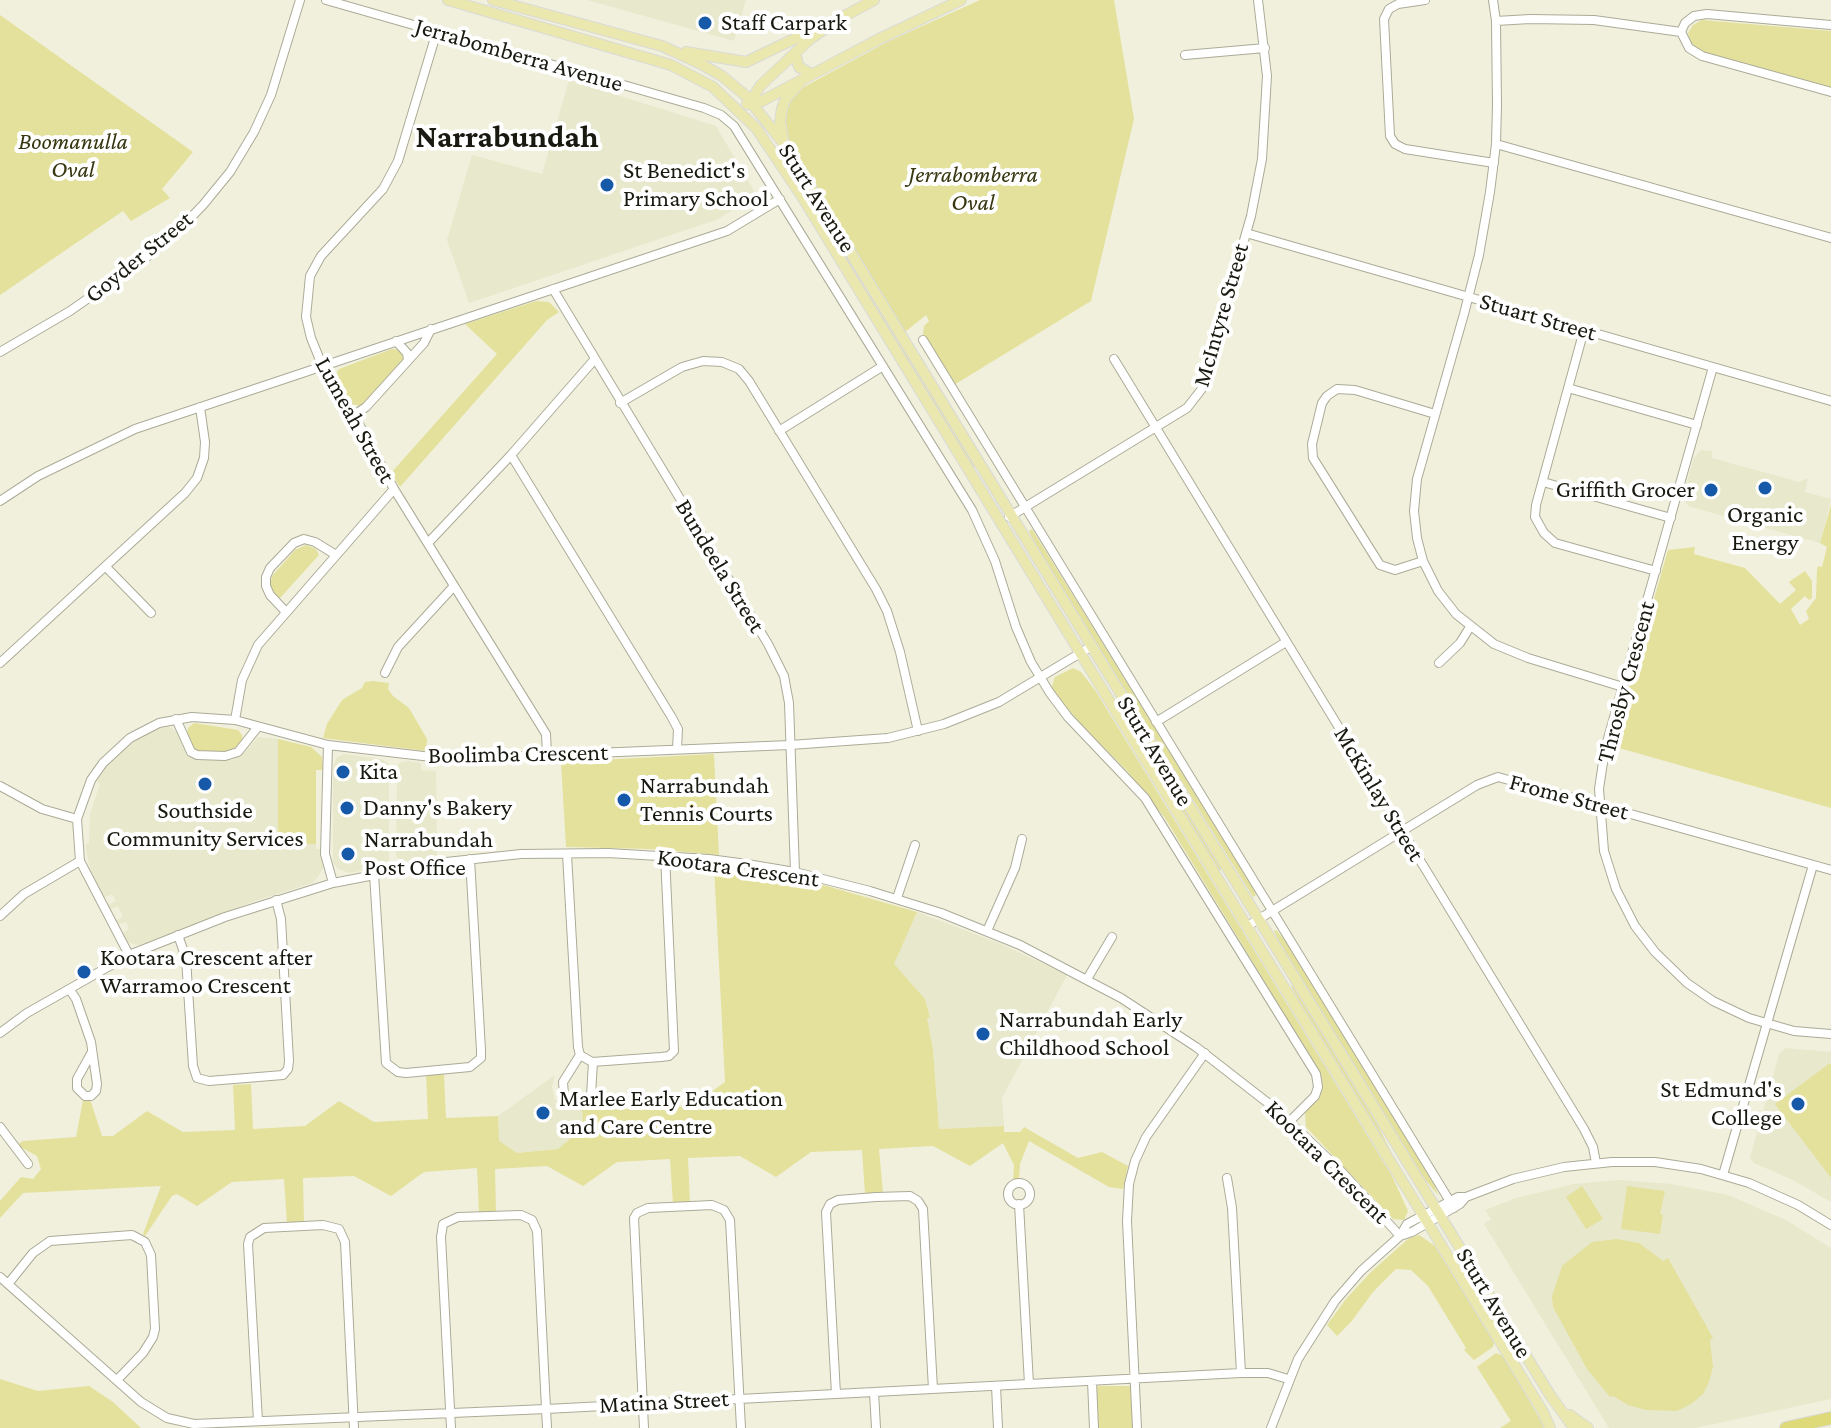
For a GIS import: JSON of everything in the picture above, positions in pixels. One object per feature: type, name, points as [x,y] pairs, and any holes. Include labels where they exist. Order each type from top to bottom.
[{"type":"highway","points":[[1786,1428],[1831,1418]]},
{"type":"main road","name":"Jerrabomberra Avenue","points":[[448,0],[671,65],[699,78],[722,95]]},
{"type":"main road","name":"Jerrabomberra Avenue","points":[[493,0],[664,47],[728,80]]},
{"type":"main road","points":[[664,47],[746,62],[874,0]]},
{"type":"main road","points":[[733,104],[753,104],[961,0]]},
{"type":"main road","points":[[801,195],[777,150],[755,119],[753,104],[758,89],[795,53],[818,33],[856,9]]},
{"type":"main road","points":[[565,20],[565,27],[572,35]]},
{"type":"main road","points":[[795,53],[799,67],[811,74]]},
{"type":"main road","points":[[784,144],[780,122],[782,106],[789,94],[811,74]]},
{"type":"main road","name":"Sturt Avenue","points":[[728,80],[753,104],[784,144],[1437,1212],[1553,1400],[1574,1428]]},
{"type":"main road","name":"Sturt Avenue","points":[[722,95],[763,137],[801,195],[1550,1428]]},
{"type":"main road","points":[[1553,1400],[1588,1428]]},
{"type":"street","name":"Goyder Street","points":[[0,351],[70,311],[143,260],[174,235],[203,205],[230,172],[254,132],[271,95],[300,0]]},
{"type":"street","name":"Jerrabomberra Avenue","points":[[326,0],[711,110]]},
{"type":"street","name":"McIntyre Street","points":[[999,523],[1193,403],[1201,390],[1257,189],[1265,131],[1265,48],[1258,0]]},
{"type":"street","points":[[1425,0],[1398,4],[1389,9],[1384,19],[1390,136],[1395,144],[1405,149],[1494,163]]},
{"type":"street","points":[[1493,0],[1496,21],[1494,163],[1479,255],[1417,479],[1414,511],[1423,561],[1438,591],[1456,614],[1494,644],[1528,658],[1623,687]]},
{"type":"street","points":[[1681,32],[1685,23],[1694,16],[1707,14],[1831,25]]},
{"type":"street","points":[[1496,21],[1594,20],[1681,32]]},
{"type":"street","name":"Lumeah Street","points":[[437,31],[398,161],[383,189],[321,256],[310,276],[306,317],[327,377],[354,415],[394,489],[546,734],[547,755]]},
{"type":"street","points":[[1681,32],[1689,48],[1702,56],[1831,92]]},
{"type":"street","points":[[1185,55],[1265,48]]},
{"type":"street","name":"Sturt Avenue","points":[[711,110],[734,126],[972,510],[995,561],[1016,627],[1041,677],[1068,717],[1127,775],[1145,798],[1316,1074],[1318,1087],[1315,1096],[1290,1121]]},
{"type":"street","points":[[1496,144],[1831,238]]},
{"type":"street","points":[[0,501],[38,476],[135,429],[727,231],[780,199]]},
{"type":"street","name":"Stuart Street","points":[[1246,233],[1831,401]]},
{"type":"street","name":"Bundeela Street","points":[[553,289],[784,676],[789,703],[795,872]]},
{"type":"street","points":[[354,415],[366,407],[424,343],[431,329]]},
{"type":"street","points":[[1584,330],[1535,513],[1539,525],[1551,540],[1656,571]]},
{"type":"street","name":"Sturt Avenue","points":[[923,340],[1451,1204]]},
{"type":"street","points":[[396,341],[407,353],[408,360]]},
{"type":"street","name":"McKinlay Street","points":[[1114,359],[1584,1129],[1593,1147],[1596,1163]]},
{"type":"street","points":[[428,543],[594,360]]},
{"type":"street","points":[[620,403],[682,367],[703,361],[722,362],[739,369],[887,611],[918,731]]},
{"type":"street","points":[[779,431],[883,366]]},
{"type":"street","name":"Throsby Crescent","points":[[1713,367],[1603,759],[1599,804],[1604,851],[1627,913],[1649,946],[1680,977],[1707,998],[1738,1014],[1801,1032],[1831,1034]]},
{"type":"street","points":[[1568,388],[1697,425]]},
{"type":"street","points":[[1423,561],[1395,570],[1380,565],[1313,458],[1312,444],[1322,403],[1337,389],[1355,390],[1435,414]]},
{"type":"street","points":[[0,663],[185,493],[197,478],[204,450],[200,407]]},
{"type":"street","points":[[511,455],[671,716],[678,729],[677,749]]},
{"type":"street","points":[[1543,482],[1671,518]]},
{"type":"street","points":[[235,720],[242,680],[258,645],[394,489]]},
{"type":"street","points":[[286,612],[266,586],[270,568],[294,543],[304,539],[336,555]]},
{"type":"street","points":[[106,567],[151,613]]},
{"type":"street","points":[[385,673],[398,647],[454,586]]},
{"type":"street","points":[[1439,663],[1460,643],[1470,627]]},
{"type":"street","points":[[1156,722],[1286,642]]},
{"type":"street","name":"Boolimba Crescent","points":[[129,955],[80,861],[77,819],[91,780],[110,755],[143,729],[192,717],[235,720],[328,745],[449,759],[888,738],[918,731],[999,702],[1092,646]]},
{"type":"street","points":[[176,719],[191,752],[197,755],[225,756],[238,752],[257,728]]},
{"type":"street","points":[[328,745],[325,854],[333,883]]},
{"type":"street","name":"Frome Street","points":[[1246,927],[1481,782],[1493,778],[1507,778],[1831,870]]},
{"type":"street","points":[[0,786],[42,809],[77,819]]},
{"type":"street","points":[[987,931],[1015,868],[1022,839]]},
{"type":"street","points":[[897,898],[915,845]]},
{"type":"street","name":"Kootara Crescent","points":[[0,1033],[27,1013],[129,955],[276,900],[374,874],[521,854],[665,855],[795,872],[897,898],[987,931],[1087,979],[1205,1053],[1290,1121],[1400,1236]]},
{"type":"street","points":[[567,854],[580,1055],[563,1082],[564,1095],[570,1101],[581,1103],[591,1095],[593,1062]]},
{"type":"street","points":[[580,1055],[593,1062],[669,1056],[674,1051],[665,855]]},
{"type":"street","points":[[374,874],[386,1063],[398,1072],[406,1073],[470,1067],[481,1058],[481,1050],[470,859]]},
{"type":"street","points":[[0,916],[24,894],[80,861]]},
{"type":"street","points":[[1723,1175],[1813,865]]},
{"type":"street","points":[[178,935],[186,958],[193,1066],[197,1078],[209,1081],[283,1075],[289,1061],[281,919],[276,900]]},
{"type":"street","points":[[1087,979],[1112,937]]},
{"type":"street","points":[[70,990],[87,1029],[92,1052],[97,1084],[96,1091],[91,1096],[85,1096],[77,1088],[77,1079],[92,1052]]},
{"type":"street","points":[[1137,1428],[1127,1216],[1130,1180],[1148,1133],[1205,1053]]},
{"type":"street","points":[[0,1127],[28,1164]]},
{"type":"street","points":[[1271,1428],[1288,1379],[1306,1344],[1339,1296],[1400,1236],[1424,1219],[1466,1197],[1528,1174],[1596,1163],[1655,1162],[1723,1175],[1777,1195],[1831,1225]]},
{"type":"street","points":[[1227,1178],[1232,1208],[1241,1373]]},
{"type":"street","points":[[836,1394],[827,1209],[838,1200],[891,1196],[913,1197],[923,1209],[933,1389]]},
{"type":"street","points":[[1019,1204],[1029,1384]]},
{"type":"street","points":[[644,1428],[633,1224],[637,1213],[642,1210],[678,1206],[719,1207],[730,1220],[741,1428]]},
{"type":"street","points":[[451,1428],[443,1224],[458,1217],[521,1215],[527,1216],[536,1225],[547,1428]]},
{"type":"street","points":[[258,1421],[250,1237],[264,1228],[323,1225],[339,1229],[345,1242],[354,1423]]},
{"type":"street","points":[[8,1284],[33,1253],[50,1241],[132,1235],[145,1242],[151,1255],[155,1329],[148,1345],[117,1380]]},
{"type":"street","name":"Matina Street","points":[[0,1277],[141,1402],[167,1418],[194,1424],[258,1421],[354,1423],[643,1403],[1241,1373],[1265,1373],[1288,1379]]},
{"type":"street","points":[[1092,1381],[1094,1428]]},
{"type":"street","points":[[996,1386],[998,1428]]},
{"type":"street","points":[[874,1392],[876,1428]]},
{"type":"shaded area","points":[[587,0],[746,0],[734,41]]},
{"type":"shaded area","name":"St Benedict's Primary School","points":[[569,80],[716,126],[757,196],[716,220],[469,303],[447,240],[472,155],[542,174]]},
{"type":"shaded area","points":[[1701,450],[1712,451],[1712,458],[1799,482],[1808,478],[1805,492],[1831,499],[1820,543],[1688,506],[1683,496],[1694,458]]},
{"type":"shaded area","points":[[170,727],[177,732],[189,755],[198,760],[232,760],[246,751],[258,737],[278,739],[278,842],[316,844],[316,849],[323,849],[323,868],[312,883],[136,945],[121,934],[129,929],[126,922],[117,925],[115,921],[123,917],[118,906],[109,910],[107,906],[116,901],[112,894],[103,898],[90,869],[85,844],[89,843],[90,814],[100,784],[97,782],[105,768],[137,739],[160,728]]},
{"type":"shaded area","points":[[344,754],[382,759],[389,764],[389,859],[384,867],[349,873],[337,868],[333,862],[333,767],[337,757]]},
{"type":"shaded area","points":[[399,763],[421,763],[421,770],[436,771],[437,858],[403,863],[396,856],[397,768]]},
{"type":"shaded area","name":"Narrabundah Early Childhood School","points":[[917,912],[1001,944],[1067,975],[1002,1098],[1004,1126],[939,1129],[933,1050],[926,1017],[930,1016],[925,999],[893,964]]},
{"type":"shaded area","name":"St Edmund's College","points":[[1785,1048],[1831,1052],[1831,1202],[1793,1180],[1754,1163],[1750,1158],[1779,1054]]},
{"type":"shaded area","name":"Marlee Early Education and Care Centre","points":[[555,1075],[552,1087],[555,1100],[559,1104],[566,1101],[570,1107],[582,1109],[583,1128],[558,1149],[517,1153],[499,1142],[498,1116]]},
{"type":"shaded area","points":[[1619,1180],[1671,1184],[1728,1195],[1786,1220],[1831,1248],[1831,1399],[1695,1428],[1609,1428],[1484,1224],[1491,1219],[1485,1210],[1516,1198],[1574,1184]]},
{"type":"green space","name":"Jerrabomberra Oval","points":[[980,0],[1114,0],[1134,119],[1091,301],[954,385],[923,334],[924,326],[929,321],[926,315],[905,332],[786,135],[783,117],[789,99],[800,89],[887,42]]},
{"type":"green space","name":"Boomanulla Oval","points":[[0,15],[193,152],[162,189],[170,198],[131,221],[123,211],[0,295]]},
{"type":"green space","points":[[1702,20],[1831,31],[1831,89],[1702,52],[1692,46],[1688,33],[1693,25]]},
{"type":"green space","points":[[795,170],[976,466],[972,468],[803,193],[793,172]]},
{"type":"green space","points":[[536,301],[549,302],[559,312],[547,320],[400,487],[391,473],[497,354],[465,324]]},
{"type":"green space","points":[[392,349],[400,350],[404,360],[369,401],[361,406],[351,404],[337,384],[339,369]]},
{"type":"green space","points":[[1831,505],[1831,808],[1612,746],[1668,550],[1695,547],[1694,554],[1745,568],[1780,604],[1796,590],[1789,582],[1805,571],[1812,581],[1812,598],[1809,600],[1805,596],[1791,609],[1800,625],[1809,619],[1806,611],[1816,598],[1817,570],[1818,566],[1822,567],[1827,547],[1820,543]]},
{"type":"green space","points":[[1032,529],[1252,885],[1256,895],[1253,897],[1036,546],[1029,531]]},
{"type":"green space","points":[[306,545],[316,549],[319,555],[280,598],[275,596],[270,583],[273,575],[295,550]]},
{"type":"green space","points":[[1073,668],[1081,672],[1095,690],[1392,1176],[1408,1211],[1404,1220],[1393,1219],[1306,1127],[1305,1113],[1323,1088],[1321,1074],[1165,818],[1128,772],[1054,692],[1055,677]]},
{"type":"green space","points":[[365,682],[389,683],[388,689],[393,696],[409,708],[427,739],[426,751],[323,738],[327,724],[342,700],[362,688]]},
{"type":"green space","points":[[1120,703],[1222,869],[1218,871],[1115,706]]},
{"type":"green space","points":[[194,723],[238,730],[243,742],[229,753],[199,752],[190,745],[187,737],[188,728]]},
{"type":"green space","points":[[278,739],[311,747],[322,757],[323,770],[316,770],[316,844],[278,843]]},
{"type":"green space","points":[[714,754],[719,855],[566,847],[561,762]]},
{"type":"green space","points":[[714,866],[827,886],[917,912],[894,964],[925,999],[930,1017],[927,1018],[933,1050],[939,1129],[1004,1126],[1004,1132],[1020,1132],[1024,1127],[1078,1158],[1102,1152],[1128,1166],[1123,1189],[1109,1187],[1029,1141],[1020,1164],[1019,1179],[1013,1180],[1014,1165],[1003,1143],[970,1166],[933,1146],[879,1149],[883,1193],[865,1194],[862,1150],[811,1152],[776,1177],[740,1156],[688,1158],[690,1203],[673,1204],[670,1159],[617,1162],[583,1186],[547,1166],[495,1169],[496,1213],[479,1214],[477,1168],[424,1172],[391,1196],[354,1176],[303,1178],[304,1223],[287,1224],[284,1179],[232,1182],[197,1206],[177,1194],[172,1196],[145,1236],[143,1234],[161,1186],[23,1193],[0,1218],[0,1201],[21,1177],[33,1179],[41,1169],[37,1156],[17,1145],[23,1141],[76,1137],[83,1100],[90,1099],[102,1136],[113,1136],[147,1111],[183,1132],[235,1130],[233,1085],[251,1084],[253,1129],[305,1126],[339,1101],[374,1122],[428,1119],[426,1075],[444,1074],[446,1118],[498,1116],[499,1141],[517,1153],[558,1149],[583,1128],[582,1109],[598,1097],[601,1097],[601,1110],[692,1106],[725,1082]]},
{"type":"green space","points":[[1276,930],[1287,943],[1438,1195],[1421,1175],[1284,952]]},
{"type":"green space","points":[[1293,985],[1371,1111],[1392,1154],[1312,1026]]},
{"type":"green space","points":[[1831,1065],[1831,1178],[1775,1104]]},
{"type":"green space","points":[[1582,1186],[1603,1219],[1586,1229],[1566,1197]]},
{"type":"green space","points":[[1627,1186],[1665,1191],[1660,1234],[1621,1229]]},
{"type":"green space","points":[[1419,1235],[1435,1246],[1494,1342],[1493,1347],[1474,1360],[1464,1350],[1466,1348],[1428,1286],[1411,1270],[1396,1269],[1337,1336],[1327,1325],[1371,1272],[1408,1239]]},
{"type":"green space","points":[[1617,1239],[1639,1243],[1663,1261],[1668,1258],[1713,1338],[1710,1340],[1713,1367],[1709,1382],[1703,1394],[1677,1411],[1646,1410],[1610,1397],[1587,1369],[1553,1307],[1552,1296],[1562,1266],[1592,1242]]},
{"type":"green space","points":[[1496,1353],[1503,1356],[1545,1428],[1500,1428],[1511,1421],[1477,1367]]},
{"type":"green space","points":[[0,1379],[38,1391],[89,1386],[113,1402],[141,1428],[0,1428]]},
{"type":"green space","points":[[1131,1386],[1134,1428],[1098,1428],[1096,1388]]},
{"type":"place","name":"Staff Carpark","points":[[705,23]]},
{"type":"place","name":"St Benedict's Primary School","points":[[607,185]]},
{"type":"place","name":"Organic Energy","points":[[1765,488]]},
{"type":"place","name":"Griffith Grocer","points":[[1711,490]]},
{"type":"place","name":"Kita","points":[[343,772]]},
{"type":"place","name":"Southside Community Services","points":[[205,784]]},
{"type":"place","name":"Narrabundah Tennis Courts","points":[[624,800]]},
{"type":"place","name":"Danny's Bakery","points":[[347,808]]},
{"type":"place","name":"Narrabundah Post Office","points":[[348,854]]},
{"type":"place","name":"Kootara Crescent after Warramoo Crescent","points":[[84,972]]},
{"type":"place","name":"Narrabundah Early Childhood School","points":[[983,1034]]},
{"type":"place","name":"St Edmund's College","points":[[1798,1104]]},
{"type":"place","name":"Marlee Early Education and Care Centre","points":[[543,1113]]},
{"type":"district","name":"Narrabundah","points":[[507,137]]}]
